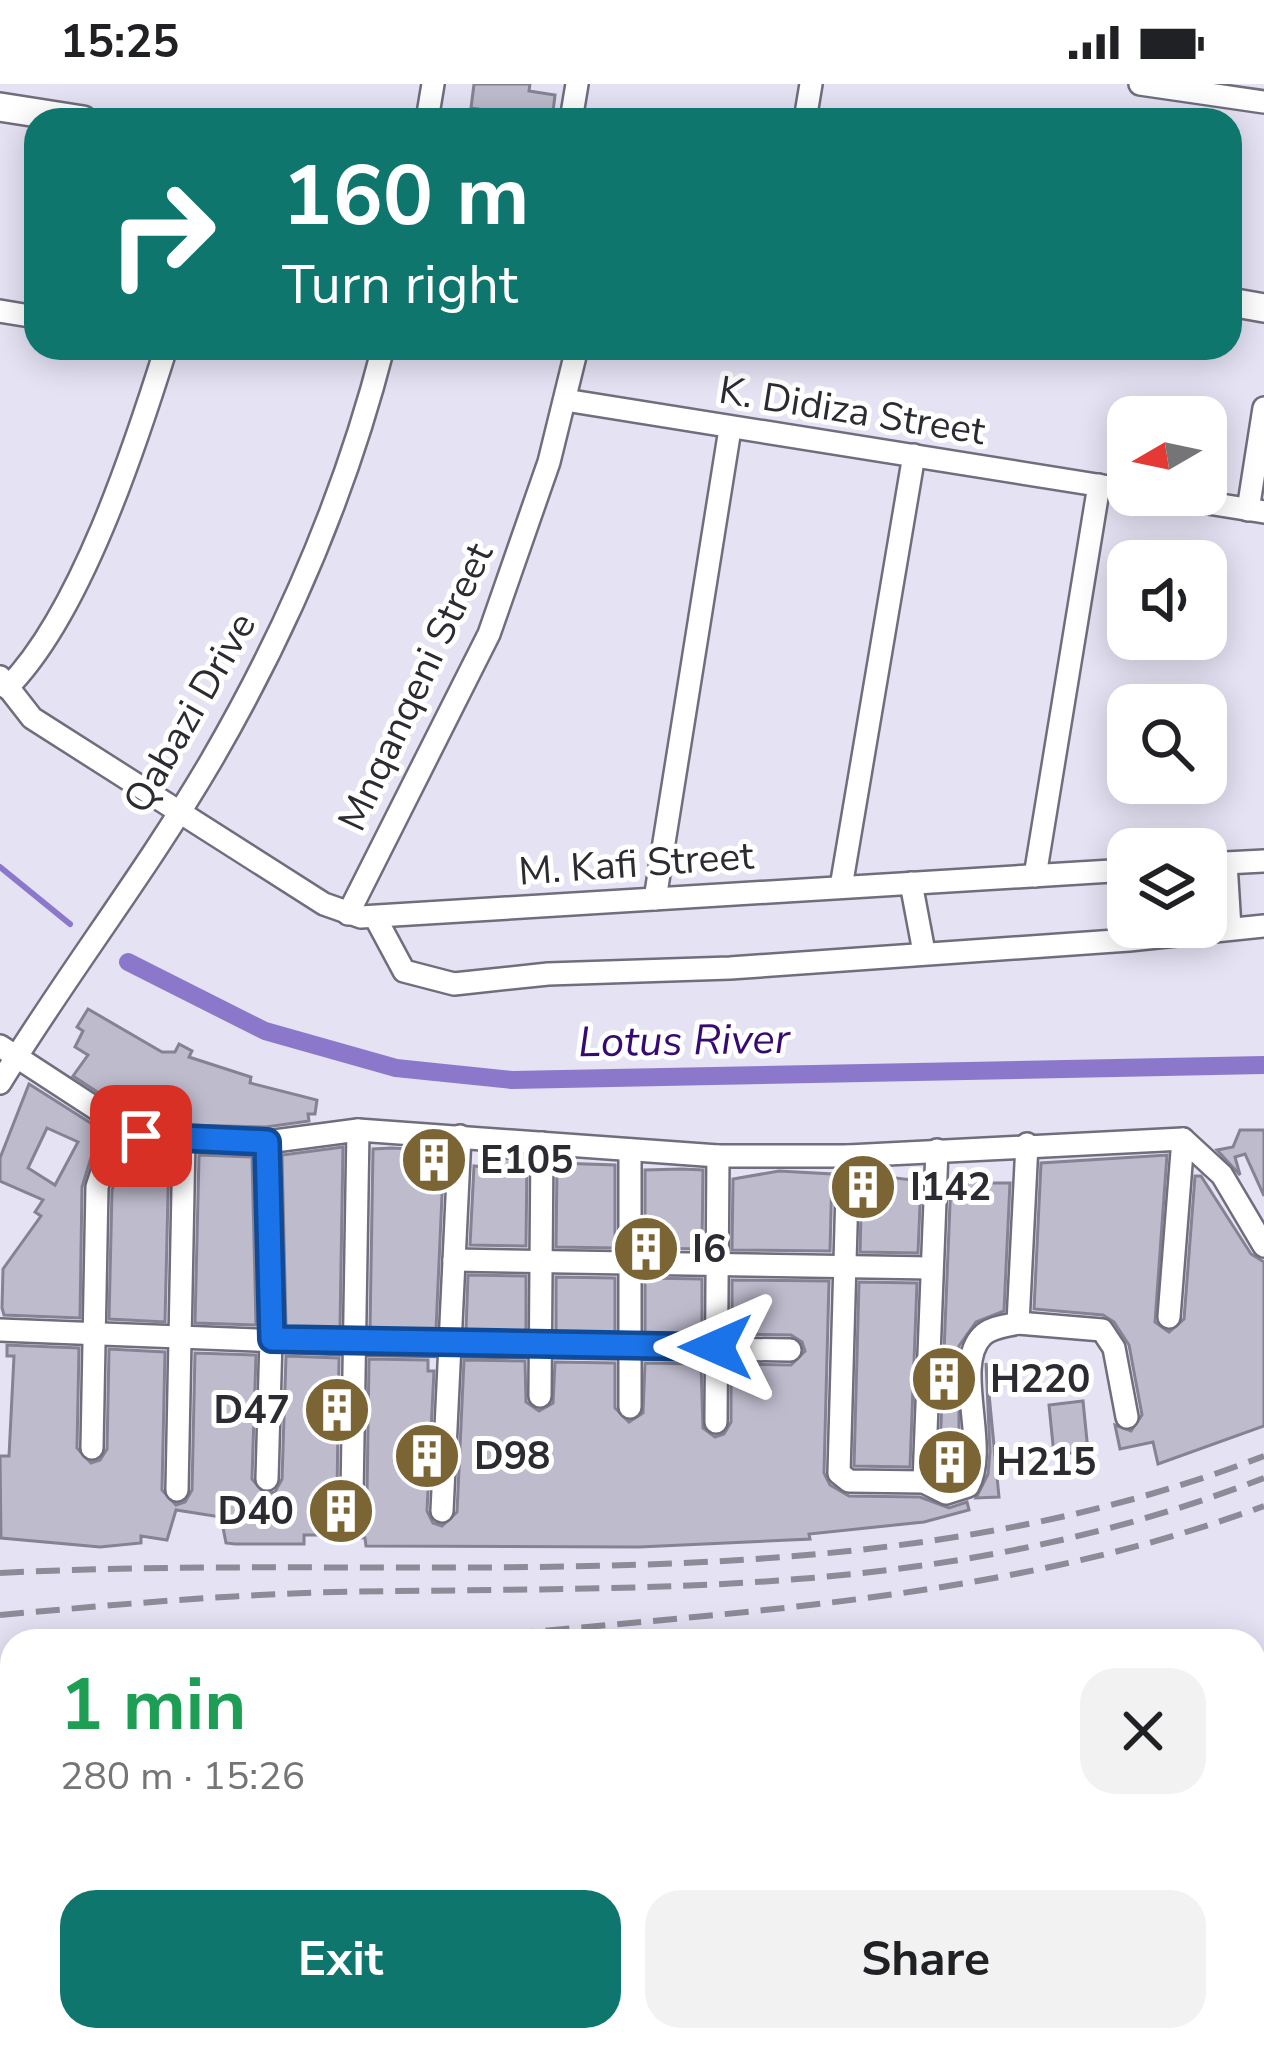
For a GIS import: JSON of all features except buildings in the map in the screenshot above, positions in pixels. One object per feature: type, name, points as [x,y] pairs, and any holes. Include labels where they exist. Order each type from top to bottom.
[{"type":"street","points":[[1140,84],[1264,103]]},
{"type":"street","points":[[3,683],[64,601],[104,521],[162,360]]},
{"type":"street","name":"Qabazi Drive","points":[[0,1083],[9,1050],[85,954],[237,714],[305,576],[341,485],[378,360]]},
{"type":"street","name":"Mnqanqeni Street","points":[[348,914],[489,634],[549,462],[574,360]]},
{"type":"street","name":"K. Didiza Street","points":[[565,400],[1107,486]]},
{"type":"street","points":[[1256,511],[1264,408]]},
{"type":"street","points":[[655,899],[730,429]]},
{"type":"street","points":[[842,887],[914,455]]},
{"type":"street","points":[[1035,876],[1099,485]]},
{"type":"street","name":"M. Kafi Street","points":[[3,683],[32,718],[177,813],[348,914],[375,917],[1107,871]]},
{"type":"street","points":[[1227,863],[1264,861]]},
{"type":"street","points":[[911,883],[924,952]]},
{"type":"street","points":[[1227,914],[1230,928]]},
{"type":"street","points":[[375,917],[404,971],[454,984],[1129,940],[1264,926]]},
{"type":"street","points":[[9,1050],[141,1136],[184,1140],[267,1142],[358,1130],[718,1156],[848,1156],[1184,1139],[1222,1175],[1264,1246]]},
{"type":"street","points":[[92,1448],[97,1187],[118,1123]]},
{"type":"street","points":[[352,1496],[358,1130]]},
{"type":"street","points":[[442,1511],[460,1136]]},
{"type":"street","points":[[1169,1317],[1184,1139]]},
{"type":"street","points":[[177,1490],[184,1140]]},
{"type":"street","points":[[267,1142],[272,1339],[267,1479]]},
{"type":"street","points":[[540,1396],[542,1143]]},
{"type":"street","points":[[1018,1323],[1027,1144]]},
{"type":"street","points":[[630,1407],[631,1150]]},
{"type":"street","points":[[925,1482],[937,1150]]},
{"type":"street","points":[[716,1422],[718,1156]]},
{"type":"street","points":[[848,1156],[840,1477],[925,1482],[946,1492],[960,1491],[972,1478],[975,1349],[983,1334],[1018,1323],[1102,1330],[1114,1348],[1127,1417]]},
{"type":"street","points":[[454,1260],[931,1268]]},
{"type":"street","points":[[0,1330],[356,1344],[790,1350]]},
{"type":"waterway","points":[[0,867],[70,924]]},
{"type":"waterway","name":"Lotus River","points":[[128,962],[265,1031],[396,1068],[512,1080],[1264,1065]]},
{"type":"railway","points":[[0,1573],[639,1565],[798,1556],[956,1537],[1111,1505],[1264,1456]]},
{"type":"railway","points":[[0,1615],[293,1593],[691,1585],[918,1566],[1032,1546],[1147,1518],[1264,1478]]},
{"type":"railway","points":[[564,1629],[959,1584],[1164,1539],[1264,1506]]},
{"type":"place","name":"E105","points":[[434,1160]]},
{"type":"place","name":"I142","points":[[863,1187]]},
{"type":"place","name":"I6","points":[[646,1249]]},
{"type":"place","name":"H220","points":[[944,1379]]},
{"type":"place","name":"D47","points":[[337,1410]]},
{"type":"place","name":"D98","points":[[427,1456]]},
{"type":"place","name":"H215","points":[[950,1462]]},
{"type":"place","name":"D40","points":[[341,1511]]},
{"type":"route","points":[[141,1136],[267,1142],[272,1339],[716,1347]]}]
